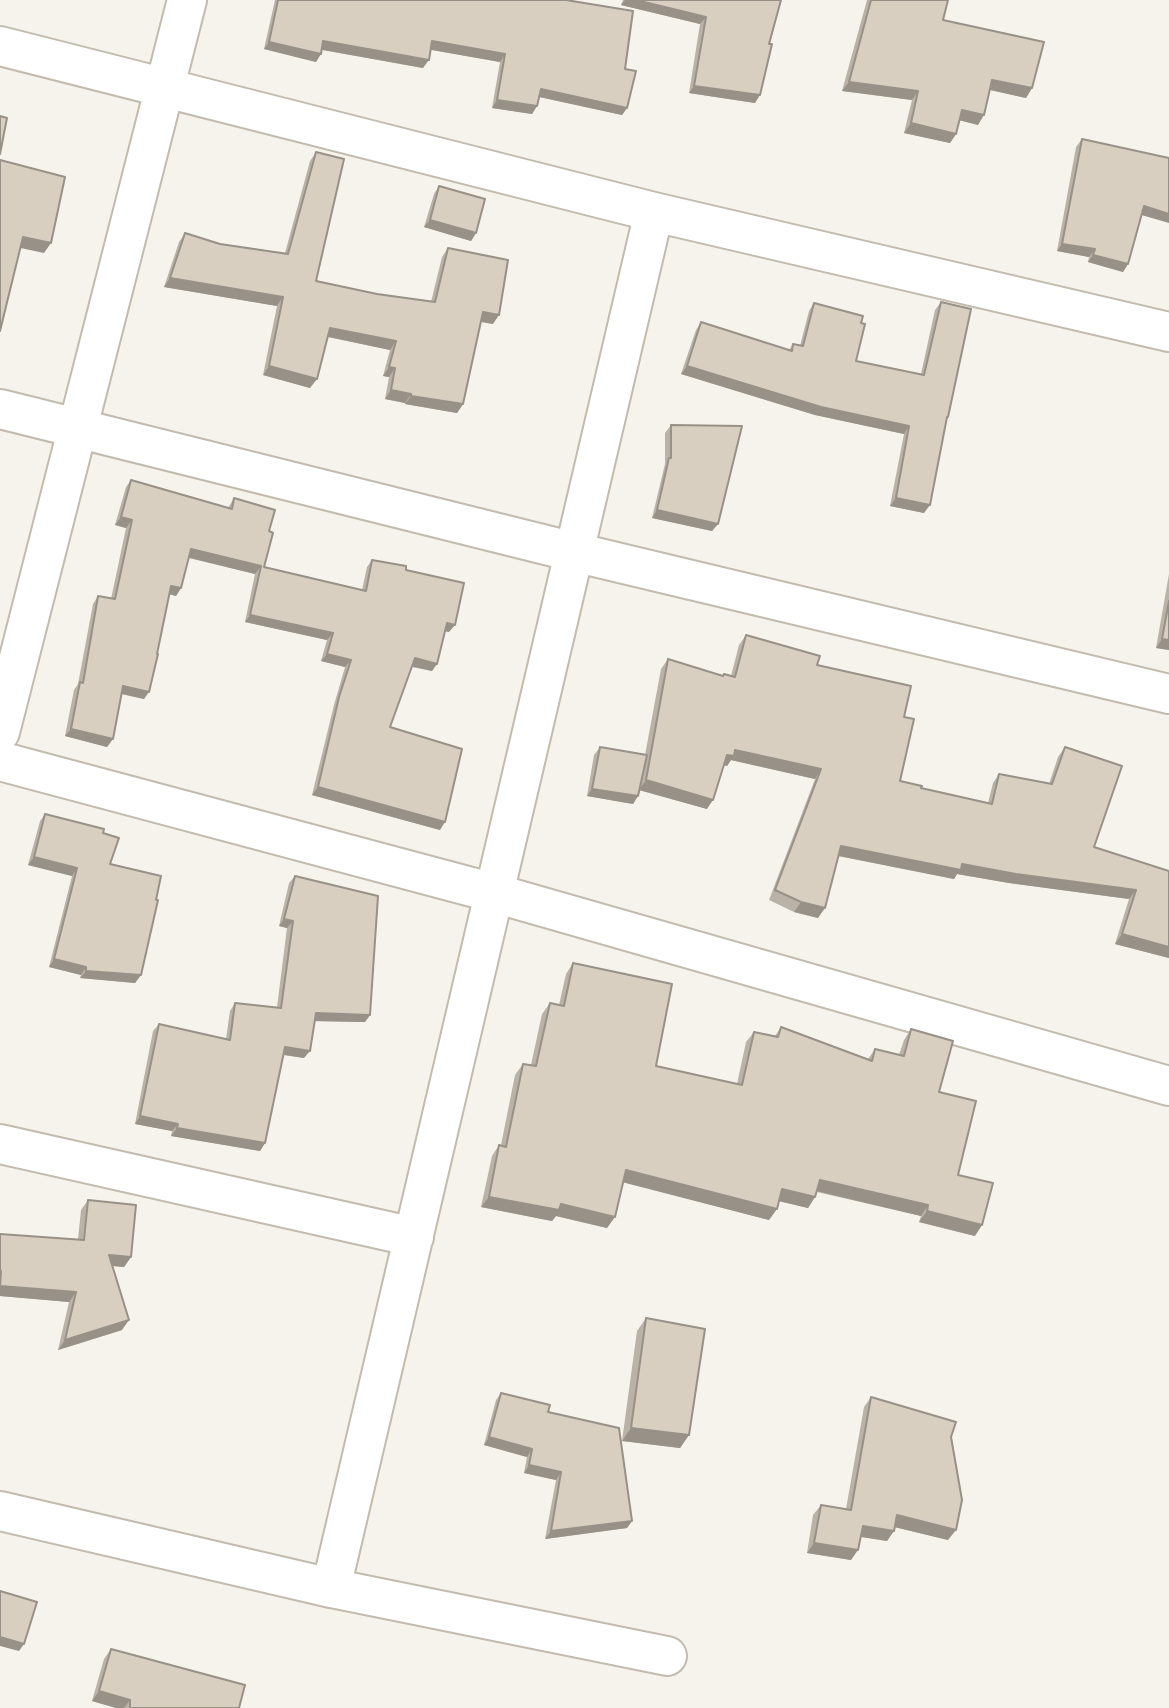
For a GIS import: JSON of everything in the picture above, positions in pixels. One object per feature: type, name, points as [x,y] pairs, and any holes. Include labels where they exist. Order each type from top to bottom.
[{"type":"street","points":[[0,732],[187,0]]},
{"type":"street","points":[[0,46],[654,212],[1169,332]]},
{"type":"street","points":[[331,1588],[654,212]]},
{"type":"street","points":[[0,409],[574,552],[1169,694]]},
{"type":"street","points":[[0,761],[494,893],[1169,1086]]},
{"type":"street","points":[[0,1144],[414,1237]]},
{"type":"street","points":[[0,1511],[331,1588],[667,1656]]},
{"type":"building","points":[[278,0],[566,0],[633,11],[625,69],[636,71],[627,108],[541,89],[537,106],[497,100],[505,54],[432,41],[429,60],[323,41],[321,54],[269,42]]},
{"type":"building","points":[[636,0],[781,0],[769,44],[772,44],[760,95],[694,86],[706,17]]},
{"type":"building","points":[[871,0],[948,0],[943,20],[1044,42],[1032,88],[992,80],[984,115],[962,110],[956,134],[911,123],[918,91],[849,82]]},
{"type":"building","points":[[0,116],[7,118],[0,154]]},
{"type":"building","points":[[1082,139],[1169,158],[1169,214],[1144,206],[1128,264],[1093,255],[1095,249],[1062,244]]},
{"type":"building","points":[[316,152],[344,159],[316,281],[377,294],[435,302],[448,248],[508,260],[499,315],[483,312],[463,404],[391,390],[395,368],[389,367],[396,341],[330,328],[317,379],[269,366],[283,297],[170,278],[185,233],[220,244],[288,254]]},
{"type":"building","points":[[0,160],[65,177],[51,243],[23,237],[0,331]]},
{"type":"building","points":[[439,186],[485,199],[476,233],[430,220]]},
{"type":"building","points":[[941,302],[971,309],[930,505],[896,498],[909,426],[821,407],[687,366],[701,322],[792,351],[793,344],[803,346],[814,303],[863,316],[861,323],[865,324],[856,361],[924,375]]},
{"type":"building","points":[[671,425],[742,426],[718,524],[657,510],[671,458]]},
{"type":"building","points":[[131,480],[232,509],[234,498],[275,510],[269,531],[273,533],[264,567],[366,591],[372,560],[406,566],[406,570],[464,583],[455,625],[447,623],[437,664],[415,658],[390,727],[462,749],[445,822],[318,787],[339,697],[351,660],[327,654],[333,633],[250,615],[261,566],[191,549],[181,588],[171,586],[149,692],[123,686],[113,739],[71,729],[80,682],[83,683],[98,596],[115,599],[132,520],[121,517]]},
{"type":"building","points":[[1169,601],[1169,640],[1162,639]]},
{"type":"building","points":[[746,635],[820,656],[817,665],[911,686],[904,717],[914,719],[900,781],[992,804],[999,774],[1052,784],[1065,747],[1122,766],[1094,847],[1169,871],[1169,947],[1122,934],[1136,890],[962,864],[961,870],[841,846],[825,908],[801,902],[775,890],[821,769],[735,750],[734,756],[727,755],[713,800],[646,780],[668,659],[723,676],[735,677]]},
{"type":"building","points":[[600,747],[647,755],[638,796],[592,789]]},
{"type":"building","points":[[45,814],[104,829],[103,833],[119,838],[110,864],[161,876],[141,975],[86,971],[86,967],[54,959],[77,868],[34,857]]},
{"type":"building","points":[[295,876],[378,896],[370,1015],[316,1013],[310,1051],[285,1047],[265,1143],[177,1128],[178,1124],[140,1116],[159,1024],[230,1040],[235,1003],[281,1008],[293,921],[284,919]]},
{"type":"building","points":[[573,963],[672,984],[656,1066],[742,1085],[754,1032],[778,1037],[781,1027],[872,1061],[875,1049],[904,1056],[911,1029],[953,1041],[939,1092],[976,1101],[958,1175],[993,1183],[982,1225],[927,1211],[928,1205],[820,1180],[815,1197],[782,1189],[777,1209],[626,1170],[615,1217],[561,1204],[559,1210],[489,1197],[499,1145],[506,1147],[523,1064],[536,1066],[550,1003],[564,1006]]},
{"type":"building","points":[[88,1200],[136,1205],[131,1257],[109,1255],[129,1320],[65,1340],[76,1292],[0,1286],[0,1234],[84,1240]]},
{"type":"building","points":[[646,1318],[705,1329],[689,1435],[631,1428]]},
{"type":"building","points":[[501,1393],[550,1405],[548,1412],[619,1428],[632,1521],[551,1531],[561,1472],[529,1465],[532,1449],[489,1437]]},
{"type":"building","points":[[871,1397],[956,1422],[951,1437],[962,1500],[956,1530],[897,1515],[894,1531],[863,1526],[858,1550],[814,1543],[821,1505],[851,1510]]},
{"type":"building","points":[[0,1591],[37,1602],[24,1644],[0,1637]]},
{"type":"building","points":[[111,1649],[245,1685],[239,1708],[130,1708],[130,1700],[99,1691]]}]
